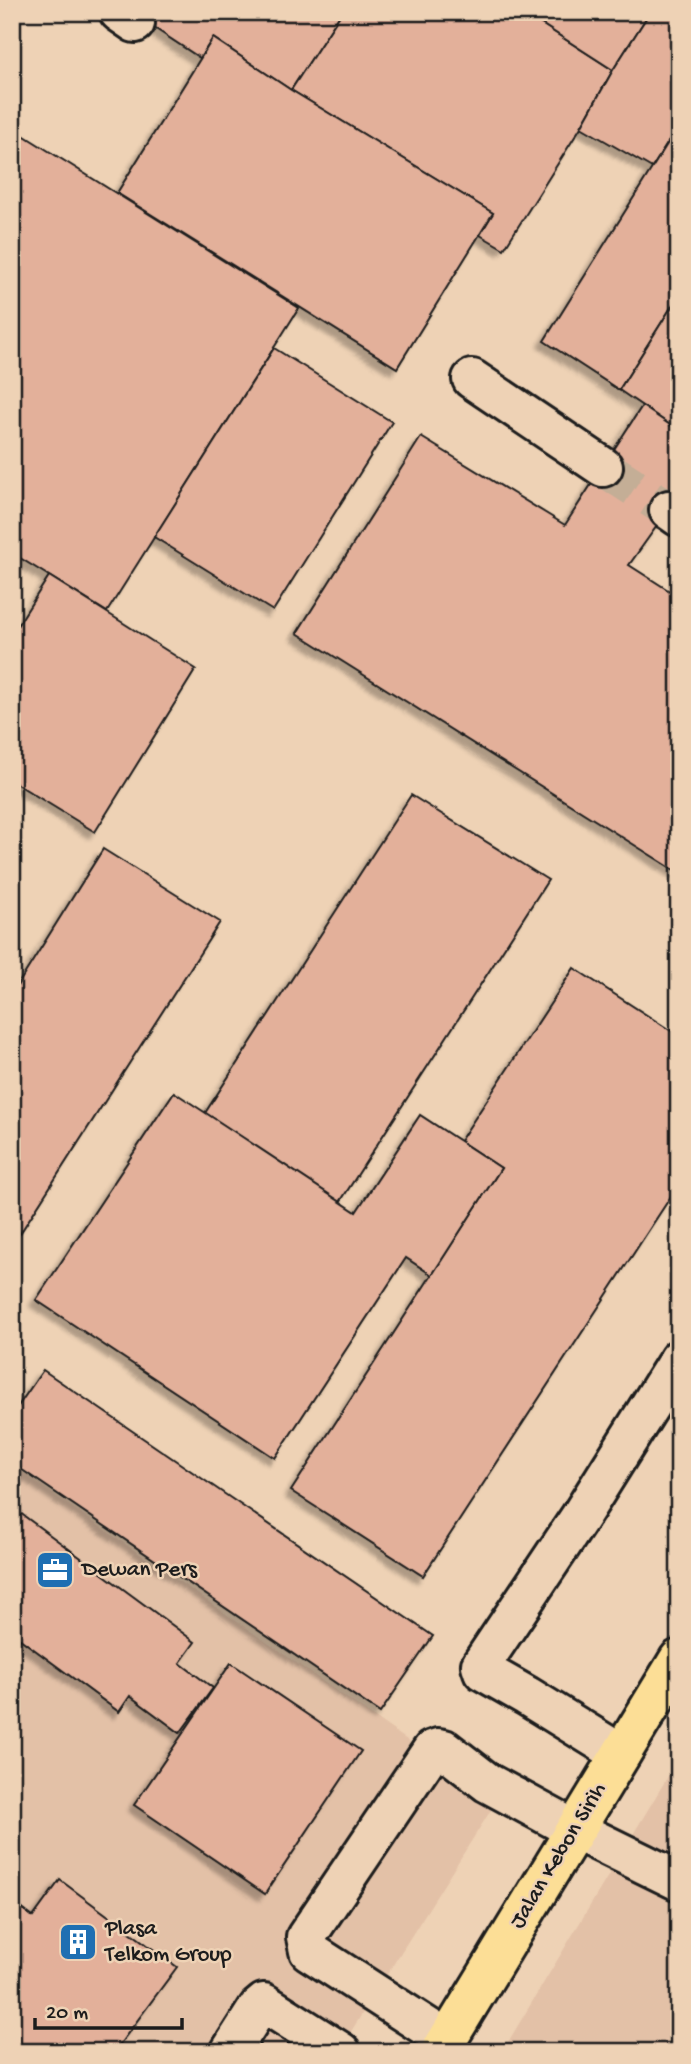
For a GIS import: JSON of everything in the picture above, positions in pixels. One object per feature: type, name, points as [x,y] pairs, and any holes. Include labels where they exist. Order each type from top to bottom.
[{"type":"main road","name":"Jalan Kebon Sirih","points":[[443,2046],[679,1659]]},
{"type":"lane","points":[[472,379],[603,467]]},
{"type":"lane","points":[[621,1754],[483,1671],[481,1665],[580,1517],[679,1359]]},
{"type":"lane","points":[[443,2046],[309,1951],[306,1937],[432,1750],[444,1749],[488,1783],[575,1830],[679,1881]]},
{"type":"lane","points":[[230,2052],[264,2003],[341,2052]]},
{"type":"shaded area","points":[[12,1465],[496,1802],[338,2052],[12,2052]]},
{"type":"shaded area","points":[[679,1758],[679,2052],[502,2052]]},
{"type":"building","points":[[130,12],[342,12],[291,90],[213,38],[200,58]]},
{"type":"building","points":[[342,12],[523,12],[613,70],[581,127],[504,249],[480,235],[493,213],[291,90]]},
{"type":"building","points":[[523,12],[650,12],[613,70]]},
{"type":"building","points":[[650,12],[679,12],[679,125],[652,168],[581,127]]},
{"type":"building","points":[[213,38],[291,90],[493,213],[397,368],[117,193]]},
{"type":"building","points":[[679,125],[679,295],[619,390],[544,341]]},
{"type":"building","points":[[12,128],[299,308],[107,612],[12,553]]},
{"type":"building","points":[[679,295],[679,431],[619,390]]},
{"type":"building","points":[[274,348],[392,422],[273,611],[154,537]]},
{"type":"building","points":[[642,406],[679,431],[679,495],[629,565],[679,597],[679,873],[297,633],[421,437],[565,525]]},
{"type":"building","points":[[49,576],[196,669],[95,832],[12,781],[12,634]]},
{"type":"building","points":[[411,795],[548,880],[340,1202],[205,1113]]},
{"type":"building","points":[[103,849],[220,922],[12,1246],[12,994]]},
{"type":"building","points":[[574,968],[679,1036],[679,1184],[423,1576],[291,1491],[501,1168],[460,1141]]},
{"type":"building","points":[[174,1092],[356,1212],[420,1115],[501,1168],[432,1275],[406,1258],[275,1458],[36,1300]]},
{"type":"building","points":[[43,1370],[433,1636],[380,1713],[12,1463],[12,1415]]},
{"type":"building","name":"Dewan Pers","points":[[12,1507],[195,1642],[180,1663],[213,1688],[180,1733],[130,1696],[119,1712],[12,1633]]},
{"type":"building","points":[[231,1663],[361,1751],[265,1894],[134,1805]]},
{"type":"building","name":"Plasa Telkom Group","points":[[60,1880],[177,1967],[114,2052],[12,2052],[12,1901],[33,1917]]},
{"type":"tunnel","points":[[603,467],[669,510]]},
{"type":"place","name":"Dewan Pers","points":[[55,1570]]},
{"type":"place","name":"Plasa Telkom Group","points":[[78,1942]]}]
